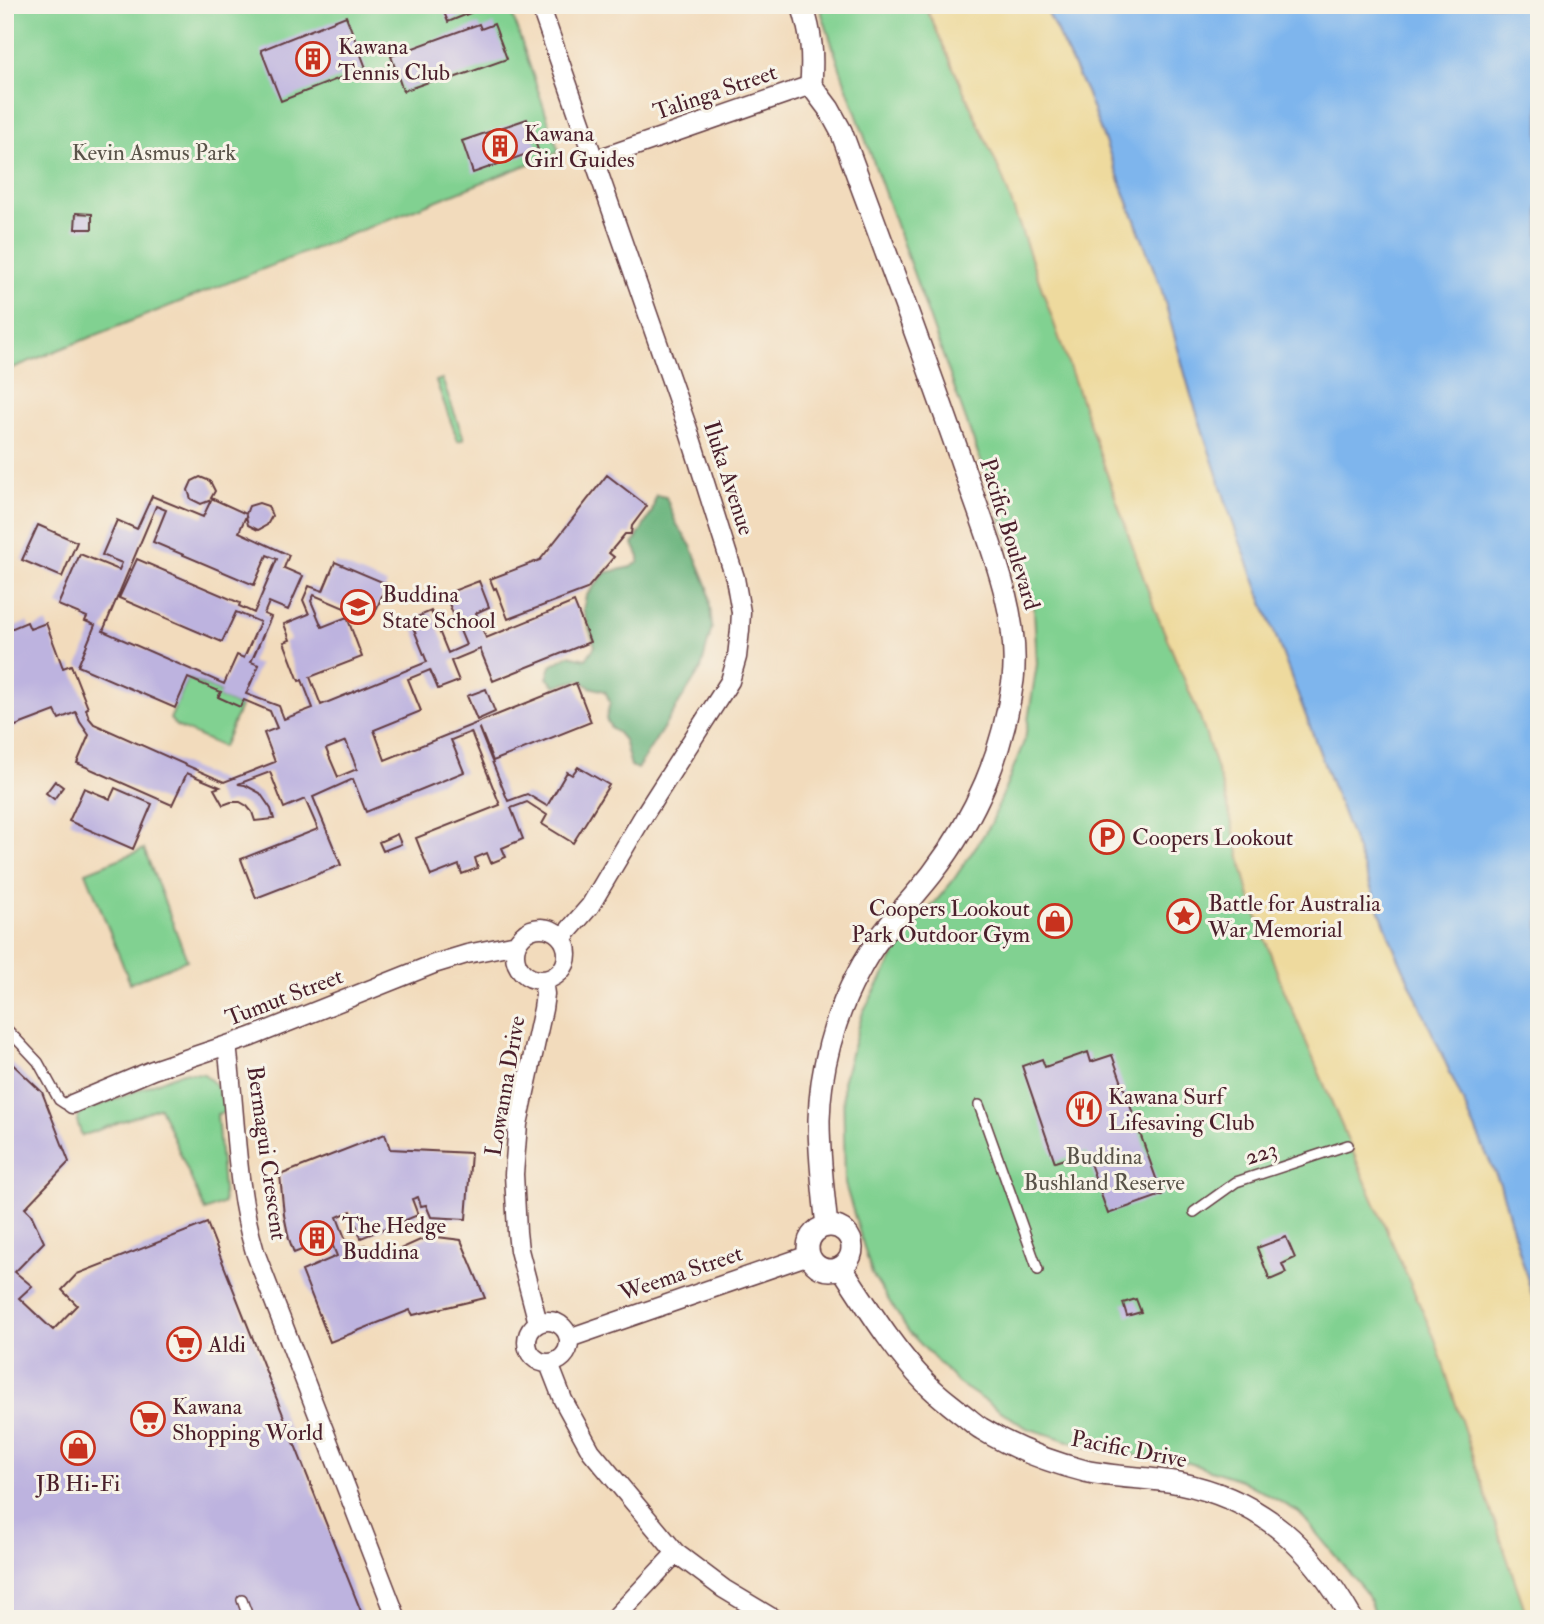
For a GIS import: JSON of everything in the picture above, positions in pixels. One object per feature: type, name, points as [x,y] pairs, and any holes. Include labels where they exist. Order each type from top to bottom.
[{"type":"street","name":"Iluka Avenue","points":[[540,5],[688,429],[735,578],[740,612],[737,657],[730,681],[644,815],[590,906],[562,938]]},
{"type":"street","points":[[802,5],[809,27],[813,55],[811,85]]},
{"type":"street","name":"Talinga Street","points":[[595,160],[811,85]]},
{"type":"street","name":"Pacific Boulevard","points":[[811,85],[841,131],[953,438],[994,557],[1009,610],[1013,641],[1013,677],[1005,722],[999,748],[980,795],[960,834],[877,941],[857,974],[836,1022],[823,1074],[819,1118],[820,1163],[827,1226]]},
{"type":"street","points":[[547,928],[566,944],[567,961],[558,974],[551,978],[544,980],[528,977],[515,960],[517,944],[529,930],[547,928]]},
{"type":"street","name":"Tumut Street","points":[[72,1104],[153,1070],[227,1045],[434,964],[517,944]]},
{"type":"street","name":"Lowanna Drive","points":[[538,1323],[519,1250],[514,1174],[518,1124],[543,1009],[544,980]]},
{"type":"street","name":"Bermagui Crescent","points":[[227,1045],[238,1155],[248,1227],[255,1252],[397,1619]]},
{"type":"street","points":[[827,1226],[835,1226],[848,1234],[851,1256],[841,1267],[826,1269],[819,1266],[809,1255],[810,1240],[814,1233],[827,1226]]},
{"type":"street","name":"Weema Street","points":[[569,1338],[809,1255]]},
{"type":"street","name":"Pacific Drive","points":[[841,1267],[896,1348],[926,1383],[981,1429],[1036,1455],[1086,1471],[1180,1483],[1221,1495],[1262,1515],[1311,1558],[1352,1619]]},
{"type":"street","points":[[544,1321],[563,1326],[569,1338],[569,1347],[558,1361],[549,1364],[535,1359],[527,1348],[528,1334],[538,1323],[544,1321]]},
{"type":"street","points":[[549,1364],[563,1400],[591,1451],[676,1553],[724,1589],[774,1619]]},
{"type":"street","points":[[614,1619],[676,1553]]},
{"type":"lane","points":[[5,1027],[38,1062],[59,1100],[72,1104]]},
{"type":"lane","points":[[979,1105],[1038,1270]]},
{"type":"lane","name":"223","points":[[1194,1212],[1236,1182],[1348,1145]]},
{"type":"lane","points":[[242,1600],[249,1619]]},
{"type":"green space","name":"Kevin Asmus Park","points":[[5,5],[509,5],[559,152],[5,371]]},
{"type":"green space","name":"Buddina Bushland Reserve","points":[[819,5],[943,5],[1539,1594],[1539,1619],[1376,1619],[1367,1594],[1299,1512],[1241,1480],[1189,1463],[1101,1451],[1027,1428],[958,1383],[909,1332],[872,1274],[845,1184],[843,1082],[863,1012],[902,942],[952,882],[991,824],[1025,739],[1037,664],[1034,610]]},
{"type":"green space","points":[[442,379],[464,439],[458,441],[436,381]]},
{"type":"green space","points":[[656,495],[666,497],[676,523],[691,546],[708,587],[712,627],[701,669],[637,769],[631,766],[624,740],[606,719],[610,702],[605,691],[590,687],[580,680],[555,686],[547,678],[551,666],[569,655],[586,659],[595,646],[583,610],[586,596],[605,573],[631,567],[639,562],[633,544],[652,512]]},
{"type":"green space","points":[[188,678],[221,692],[219,697],[240,707],[223,747],[176,726],[170,719]]},
{"type":"green space","points":[[144,849],[187,960],[130,983],[86,872]]},
{"type":"green space","points":[[183,1072],[204,1074],[216,1085],[226,1112],[217,1114],[224,1203],[205,1211],[160,1107],[82,1136],[77,1121],[83,1112]]},
{"type":"sand","points":[[925,5],[1044,5],[1086,92],[1161,288],[1191,395],[1233,523],[1392,943],[1500,1184],[1539,1319],[1539,1619],[1528,1619],[1435,1339],[1281,983],[1249,894],[1225,795],[1200,717],[1155,610],[1002,176]]},
{"type":"water","points":[[1044,5],[1539,5],[1539,1319],[1500,1184],[1392,943],[1233,523],[1191,395],[1161,288],[1086,92]]},
{"type":"building","points":[[441,5],[490,5],[448,22]]},
{"type":"building","name":"Kawana Tennis Club","points":[[346,16],[366,68],[281,101],[261,50]]},
{"type":"building","points":[[479,24],[481,29],[494,24],[507,59],[445,81],[443,77],[403,91],[391,56]]},
{"type":"building","name":"Kawana Girl Guides","points":[[527,119],[538,150],[473,173],[462,141]]},
{"type":"building","points":[[76,213],[92,214],[92,229],[75,229]]},
{"type":"building","points":[[607,475],[647,506],[632,526],[631,534],[625,534],[609,553],[614,557],[587,589],[508,619],[490,579],[540,560]]},
{"type":"building","points":[[200,477],[210,481],[215,491],[211,498],[246,514],[249,506],[259,503],[268,506],[272,516],[267,525],[258,530],[248,525],[246,516],[239,532],[289,555],[284,568],[303,576],[288,610],[269,602],[264,614],[271,617],[251,662],[259,665],[246,694],[279,706],[284,719],[313,708],[284,642],[290,640],[284,624],[309,614],[303,600],[309,586],[323,591],[335,562],[387,584],[374,615],[346,603],[344,608],[314,595],[311,601],[322,627],[347,617],[362,657],[310,677],[321,705],[427,662],[410,620],[431,611],[448,653],[466,645],[445,594],[479,581],[489,607],[476,613],[486,638],[574,602],[590,642],[493,681],[480,649],[451,661],[459,681],[438,689],[430,670],[408,679],[421,711],[374,730],[385,760],[576,683],[591,722],[493,761],[479,729],[508,801],[527,794],[547,806],[567,772],[572,775],[578,767],[609,785],[573,843],[542,824],[547,815],[527,802],[511,808],[523,839],[502,848],[506,857],[491,863],[487,853],[475,858],[478,868],[462,874],[459,865],[431,876],[416,838],[500,805],[471,732],[451,740],[464,772],[366,812],[353,779],[313,797],[341,865],[256,898],[241,859],[318,829],[305,799],[284,808],[270,772],[238,784],[260,793],[271,809],[274,819],[255,821],[247,806],[240,802],[223,805],[214,789],[220,787],[187,773],[172,805],[77,763],[89,735],[76,712],[59,719],[55,711],[5,730],[5,623],[8,630],[27,622],[30,629],[46,623],[63,668],[71,665],[88,708],[89,718],[94,724],[224,782],[275,762],[264,733],[277,728],[270,711],[244,700],[240,707],[218,697],[221,692],[188,678],[175,708],[78,666],[95,625],[85,621],[87,617],[58,605],[80,554],[119,570],[122,563],[102,555],[117,520],[137,529],[152,496],[203,517],[211,500],[201,504],[191,499],[188,490],[192,481]],"holes":[[[156,506],[166,510],[153,542],[254,585],[267,555],[277,559],[254,613],[239,606],[240,603],[137,559],[119,598],[222,642],[236,612],[260,622],[244,658],[237,655],[224,684],[103,631]],[[346,741],[357,769],[338,777],[326,749]]]},
{"type":"building","points":[[38,525],[77,542],[62,577],[22,560]]},
{"type":"building","points":[[486,689],[495,712],[477,720],[467,696]]},
{"type":"building","points":[[55,781],[63,787],[54,799],[46,793]]},
{"type":"building","points":[[84,788],[110,799],[115,788],[152,804],[133,849],[69,821]]},
{"type":"building","points":[[397,834],[401,844],[383,851],[379,842]]},
{"type":"building","name":"Kawana Surf Lifesaving Club","points":[[1088,1052],[1091,1062],[1112,1055],[1162,1195],[1108,1214],[1086,1152],[1055,1162],[1022,1066],[1042,1059],[1045,1067]]},
{"type":"building","name":"Kawana Shopping World","points":[[5,1057],[42,1092],[69,1162],[25,1208],[31,1214],[44,1242],[15,1272],[32,1286],[19,1298],[53,1330],[77,1305],[62,1290],[77,1274],[207,1223],[364,1619],[5,1619]]},
{"type":"building","name":"The Hedge Buddina","points":[[385,1134],[390,1149],[471,1153],[466,1219],[431,1217],[426,1205],[421,1206],[418,1197],[412,1199],[418,1215],[361,1238],[351,1211],[337,1217],[350,1251],[365,1245],[370,1258],[384,1253],[385,1256],[429,1236],[461,1240],[485,1298],[413,1315],[410,1310],[330,1342],[302,1271],[337,1256],[330,1239],[294,1253],[284,1215],[280,1175]]},
{"type":"building","points":[[1286,1237],[1295,1258],[1282,1264],[1286,1273],[1270,1280],[1257,1248]]},
{"type":"building","points":[[1136,1299],[1141,1312],[1127,1316],[1123,1303]]},
{"type":"place","name":"Kawana Tennis Club","points":[[313,59]]},
{"type":"place","name":"Kawana Girl Guides","points":[[500,146]]},
{"type":"place","name":"Buddina State School","points":[[358,607]]},
{"type":"place","name":"Coopers Lookout","points":[[1107,837]]},
{"type":"place","name":"Battle for Australia War Memorial","points":[[1184,916]]},
{"type":"place","name":"Coopers Lookout Park Outdoor Gym","points":[[1055,921]]},
{"type":"place","name":"Kawana Surf Lifesaving Club","points":[[1084,1109]]},
{"type":"place","name":"The Hedge Buddina","points":[[317,1238]]},
{"type":"place","name":"Aldi","points":[[184,1344]]},
{"type":"place","name":"Kawana Shopping World","points":[[148,1419]]},
{"type":"place","name":"JB Hi-Fi","points":[[78,1448]]}]
